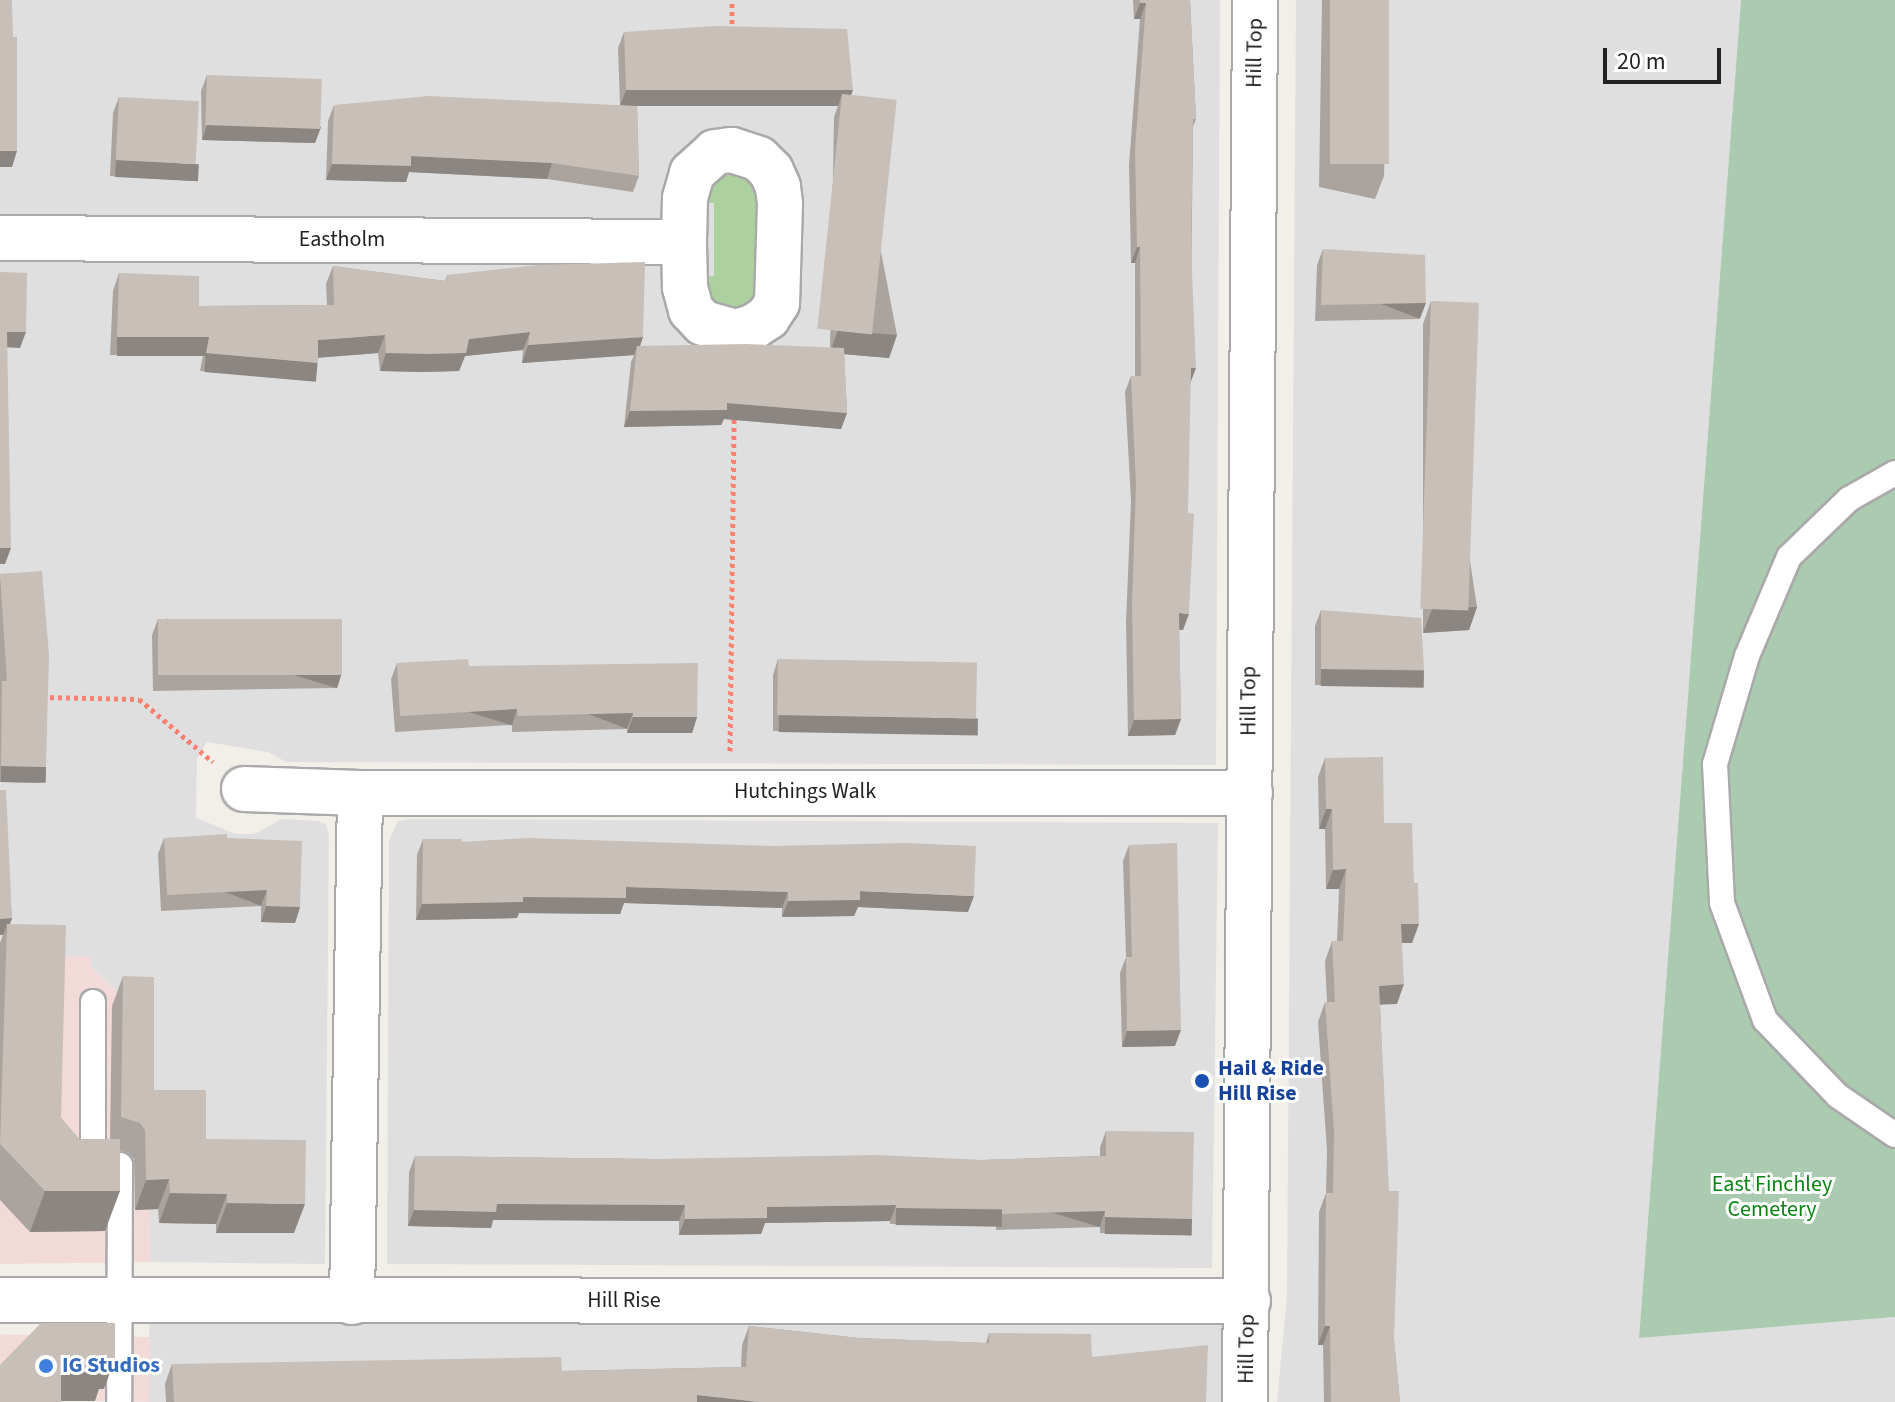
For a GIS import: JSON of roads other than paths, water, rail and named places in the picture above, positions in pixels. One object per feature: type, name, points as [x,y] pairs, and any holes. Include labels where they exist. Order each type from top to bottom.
[{"type":"street","name":"Hill Top","points":[[1245,1402],[1255,0]]},
{"type":"street","name":"Eastholm","points":[[0,238],[684,242]]},
{"type":"street","name":"Hutchings Walk","points":[[244,789],[360,793],[1250,793]]},
{"type":"street","points":[[352,1302],[360,793]]},
{"type":"street","name":"Hill Rise","points":[[0,1300],[1248,1301]]},
{"type":"lane","points":[[1895,473],[1849,499],[1789,557],[1747,656],[1715,764],[1722,903],[1765,1020],[1838,1096],[1895,1135]]},
{"type":"lane","points":[[93,1002],[93,1158],[120,1165],[119,1402]]},
{"type":"place","name":"Hail & Ride Hill Rise","points":[[1202,1081]]},
{"type":"place","name":"IG Studios","points":[[46,1366]]},
{"type":"park label","name":"East Finchley Cemetery","points":[[1772,1196]]}]
